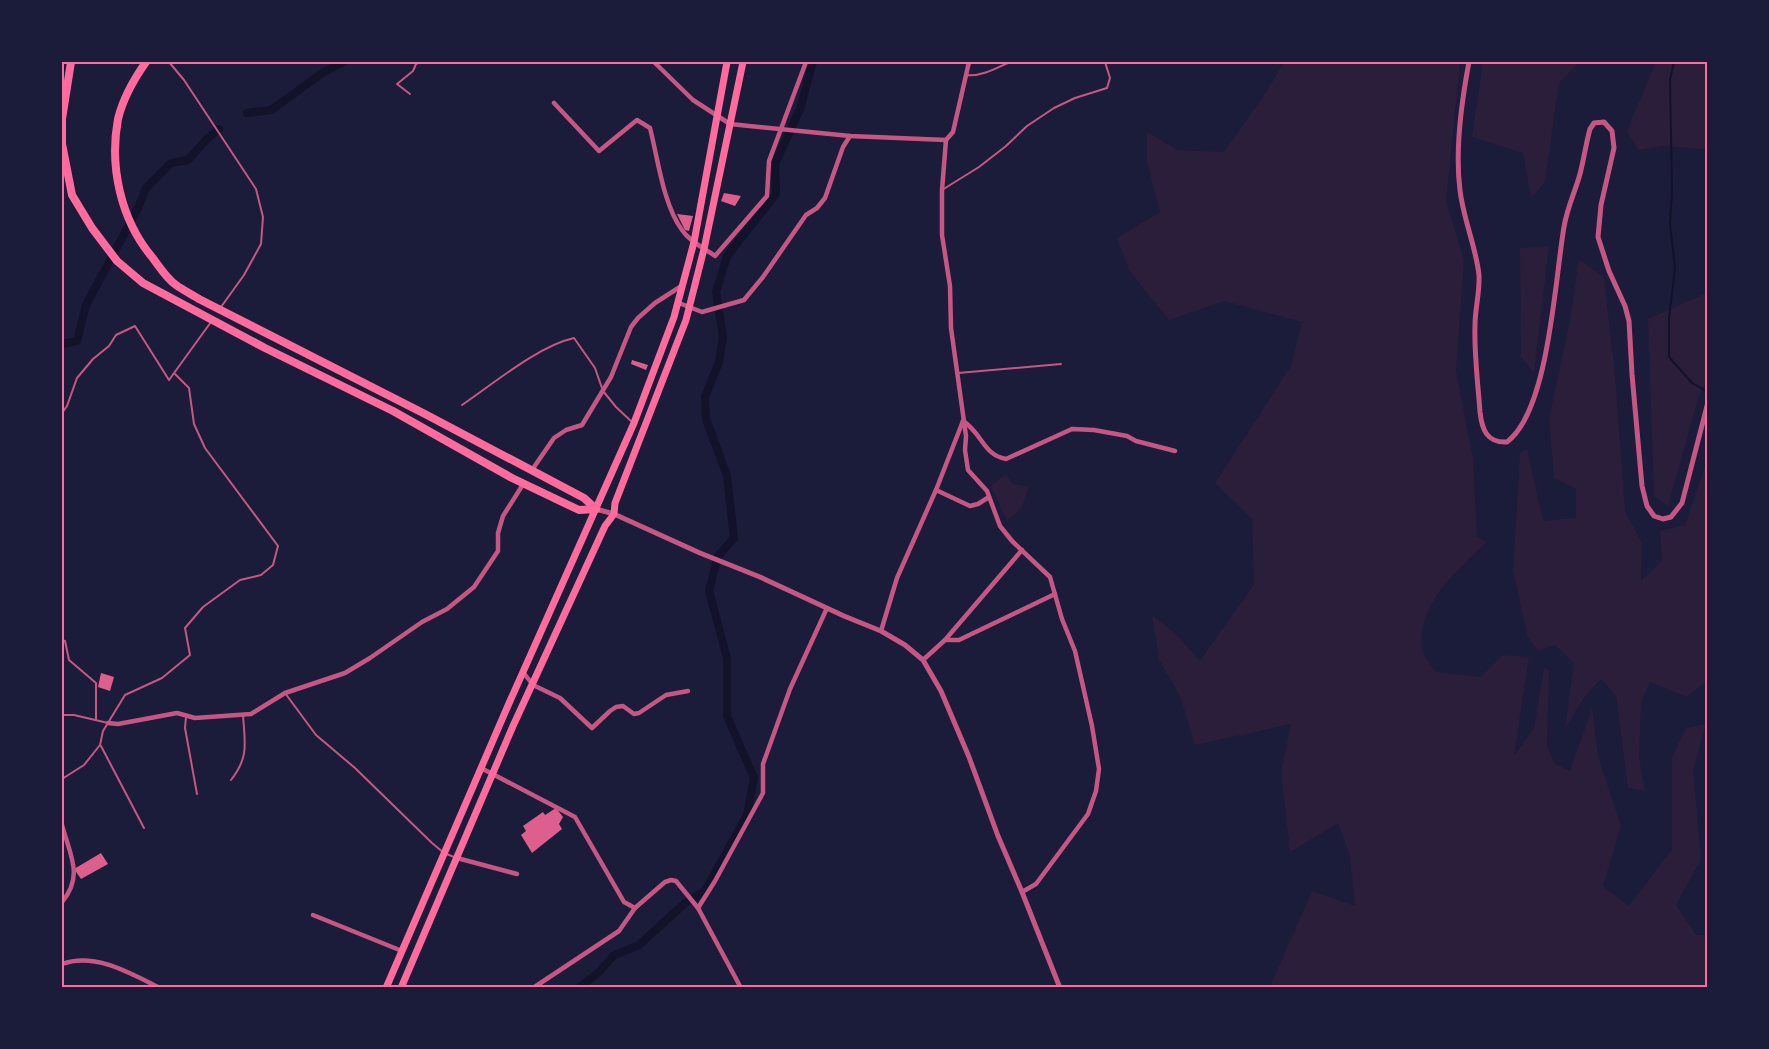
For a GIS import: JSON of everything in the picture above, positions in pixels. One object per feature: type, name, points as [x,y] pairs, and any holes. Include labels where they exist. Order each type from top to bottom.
[{"type":"highway","points":[[72,62],[62,118],[62,144],[69,186],[82,214],[117,261],[150,287],[265,348],[393,411],[512,478],[579,510],[596,509]]},
{"type":"highway","points":[[146,62],[127,93],[119,118],[116,161],[123,204],[135,235],[175,285],[584,498],[596,509]]},
{"type":"main road","points":[[386,987],[634,423],[679,303],[694,242],[728,62]]},
{"type":"main road","points":[[401,987],[532,685],[605,526],[614,514],[615,502],[689,308],[704,249],[743,62]]},
{"type":"street","points":[[62,68],[72,62]]},
{"type":"street","points":[[654,62],[693,100],[729,124],[850,136],[946,140]]},
{"type":"street","points":[[554,103],[599,151],[638,120],[650,128],[668,201],[681,229],[694,242],[715,256],[767,196],[769,161],[806,62]]},
{"type":"street","points":[[969,62],[953,132],[946,140],[942,190],[942,235],[950,286],[951,328],[966,436],[965,450],[968,470],[989,496],[1000,526],[1050,577],[1074,651],[1092,726],[1099,770],[1096,791],[1088,814],[1036,884],[1022,892]]},
{"type":"street","points":[[1469,62],[1461,130],[1460,187],[1465,221],[1479,273],[1475,327],[1479,412],[1485,434],[1492,440],[1507,441],[1514,437],[1528,413],[1542,371],[1548,342],[1564,226],[1570,201],[1580,176],[1590,129],[1594,123],[1604,122],[1612,131],[1614,148],[1601,206],[1599,237],[1609,271],[1625,306],[1629,321],[1642,486],[1647,506],[1654,516],[1663,519],[1671,517],[1682,503],[1707,402]]},
{"type":"street","points":[[679,303],[702,312],[744,300],[769,269],[806,215],[817,208],[825,198],[843,147],[850,136]]},
{"type":"street","points":[[534,467],[554,438],[566,430],[582,425],[603,391],[616,366],[631,327],[638,318],[655,303],[683,285]]},
{"type":"street","points":[[963,421],[977,432],[984,446],[995,457],[1006,459],[1072,429],[1127,436],[1136,441],[1175,451]]},
{"type":"street","points":[[881,631],[897,578],[936,490],[963,421]]},
{"type":"street","points":[[108,723],[118,724],[177,713],[195,718],[251,714],[285,693],[345,673],[422,622],[447,609],[466,594],[498,551],[498,533],[502,516],[522,486]]},
{"type":"street","points":[[936,490],[969,506],[978,504],[989,496]]},
{"type":"street","points":[[596,509],[614,514],[881,631],[905,645],[923,660],[941,691],[969,757],[998,837],[1060,987]]},
{"type":"street","points":[[923,660],[945,640],[1022,550]]},
{"type":"street","points":[[945,640],[959,640],[1055,594]]},
{"type":"street","points":[[698,909],[763,793],[763,764],[790,689],[827,608]]},
{"type":"street","points":[[523,672],[532,685],[560,698],[592,728],[616,707],[623,706],[634,714],[639,713],[666,695],[688,691]]},
{"type":"street","points":[[481,768],[575,817],[624,902],[636,908]]},
{"type":"street","points":[[62,825],[74,866],[74,881],[71,892],[62,902]]},
{"type":"street","points":[[457,858],[517,874]]},
{"type":"street","points":[[533,987],[619,931],[636,908],[670,880],[676,881],[698,909],[741,987]]},
{"type":"street","points":[[313,915],[402,951]]},
{"type":"street","points":[[62,964],[72,960],[86,959],[108,964],[160,987]]},
{"type":"lane","points":[[169,62],[184,80],[256,189],[263,217],[261,244],[244,275],[219,311]]},
{"type":"lane","points":[[410,94],[397,84],[420,62]]},
{"type":"lane","points":[[966,75],[972,76],[987,72],[1010,62]]},
{"type":"lane","points":[[942,190],[979,167],[1027,126],[1054,108],[1075,98],[1107,88],[1110,78],[1105,62]]},
{"type":"lane","points":[[62,413],[67,406],[77,378],[109,346],[116,335],[135,326],[169,380],[213,320]]},
{"type":"lane","points":[[462,405],[534,356],[561,341],[574,338],[595,368],[603,391],[634,423]]},
{"type":"lane","points":[[958,373],[1061,364]]},
{"type":"lane","points":[[62,779],[84,765],[100,745],[103,731],[125,695],[162,678],[190,654],[185,628],[202,608],[240,580],[261,576],[273,565],[277,553],[278,546],[205,448],[194,424],[189,388],[175,374]]},
{"type":"lane","points":[[62,640],[65,641],[69,660],[96,683],[96,720]]},
{"type":"lane","points":[[285,693],[316,735],[356,768],[432,843],[444,853],[457,858]]},
{"type":"lane","points":[[62,715],[74,715],[108,723]]},
{"type":"lane","points":[[231,780],[242,766],[245,750],[243,715]]},
{"type":"lane","points":[[186,716],[185,728],[197,794]]},
{"type":"lane","points":[[100,745],[144,828]]},
{"type":"shaded area","points":[[1284,62],[1460,62],[1446,201],[1464,260],[1456,371],[1473,458],[1477,536],[1486,542],[1452,576],[1432,603],[1422,632],[1422,648],[1436,672],[1481,677],[1503,655],[1529,657],[1514,756],[1534,728],[1544,667],[1549,670],[1547,747],[1555,764],[1570,771],[1592,708],[1598,756],[1621,826],[1603,886],[1629,906],[1672,849],[1672,757],[1686,728],[1706,724],[1693,771],[1701,859],[1676,905],[1696,935],[1707,935],[1707,987],[1270,987],[1312,891],[1355,906],[1350,856],[1338,823],[1290,852],[1281,772],[1291,724],[1195,745],[1180,696],[1159,660],[1152,615],[1174,632],[1200,661],[1254,584],[1252,519],[1215,483],[1291,366],[1302,322],[1224,301],[1169,320],[1129,270],[1117,238],[1160,212],[1147,162],[1147,132],[1178,150],[1224,152],[1265,94]]},
{"type":"shaded area","points":[[1483,62],[1534,62],[1537,64],[1540,62],[1579,62],[1559,83],[1545,182],[1531,198],[1523,153],[1472,137]]},
{"type":"shaded area","points":[[1656,62],[1707,62],[1708,141],[1704,149],[1664,146],[1638,150],[1627,131]]},
{"type":"shaded area","points":[[1549,246],[1534,373],[1521,357],[1520,248]]},
{"type":"shaded area","points":[[1579,259],[1604,278],[1615,374],[1625,511],[1642,543],[1641,581],[1662,561],[1660,531],[1685,525],[1707,461],[1707,680],[1687,697],[1650,682],[1641,703],[1639,757],[1645,791],[1628,788],[1616,696],[1601,679],[1585,696],[1565,729],[1574,663],[1555,645],[1538,651],[1528,638],[1513,571],[1520,453],[1527,449],[1543,521],[1576,518],[1576,489],[1554,478],[1549,418],[1570,320]]},
{"type":"shaded area","points":[[1707,293],[1707,381],[1699,395],[1668,506],[1654,496],[1648,319]]},
{"type":"shaded area","points":[[1005,474],[1013,484],[1029,487],[1022,507],[1007,521],[991,486]]},
{"type":"building","points":[[724,193],[741,196],[735,206],[721,201]]},
{"type":"building","points":[[677,214],[693,216],[689,231],[685,230]]},
{"type":"building","points":[[632,360],[648,365],[646,370],[631,364]]},
{"type":"building","points":[[101,673],[114,677],[110,691],[98,687]]},
{"type":"building","points":[[556,808],[563,817],[559,824],[562,829],[532,853],[521,835],[526,831],[523,826],[543,812],[545,815]]},
{"type":"building","points":[[101,853],[108,864],[81,879],[74,869]]},
{"type":"waterway","points":[[247,113],[271,110],[324,72],[343,62]]},
{"type":"waterway","points":[[579,988],[600,971],[613,956],[639,945],[684,904],[705,891],[747,815],[754,778],[727,716],[727,658],[709,591],[718,556],[734,538],[727,476],[706,419],[705,397],[719,362],[723,337],[716,292],[727,256],[776,194],[775,164],[800,109],[813,62]]},
{"type":"waterway","points":[[1674,62],[1670,80],[1672,190],[1670,224],[1675,268],[1669,319],[1669,357],[1692,383],[1708,392]]},
{"type":"waterway","points":[[62,344],[77,341],[86,305],[138,208],[146,188],[171,163],[188,160],[219,129]]}]
